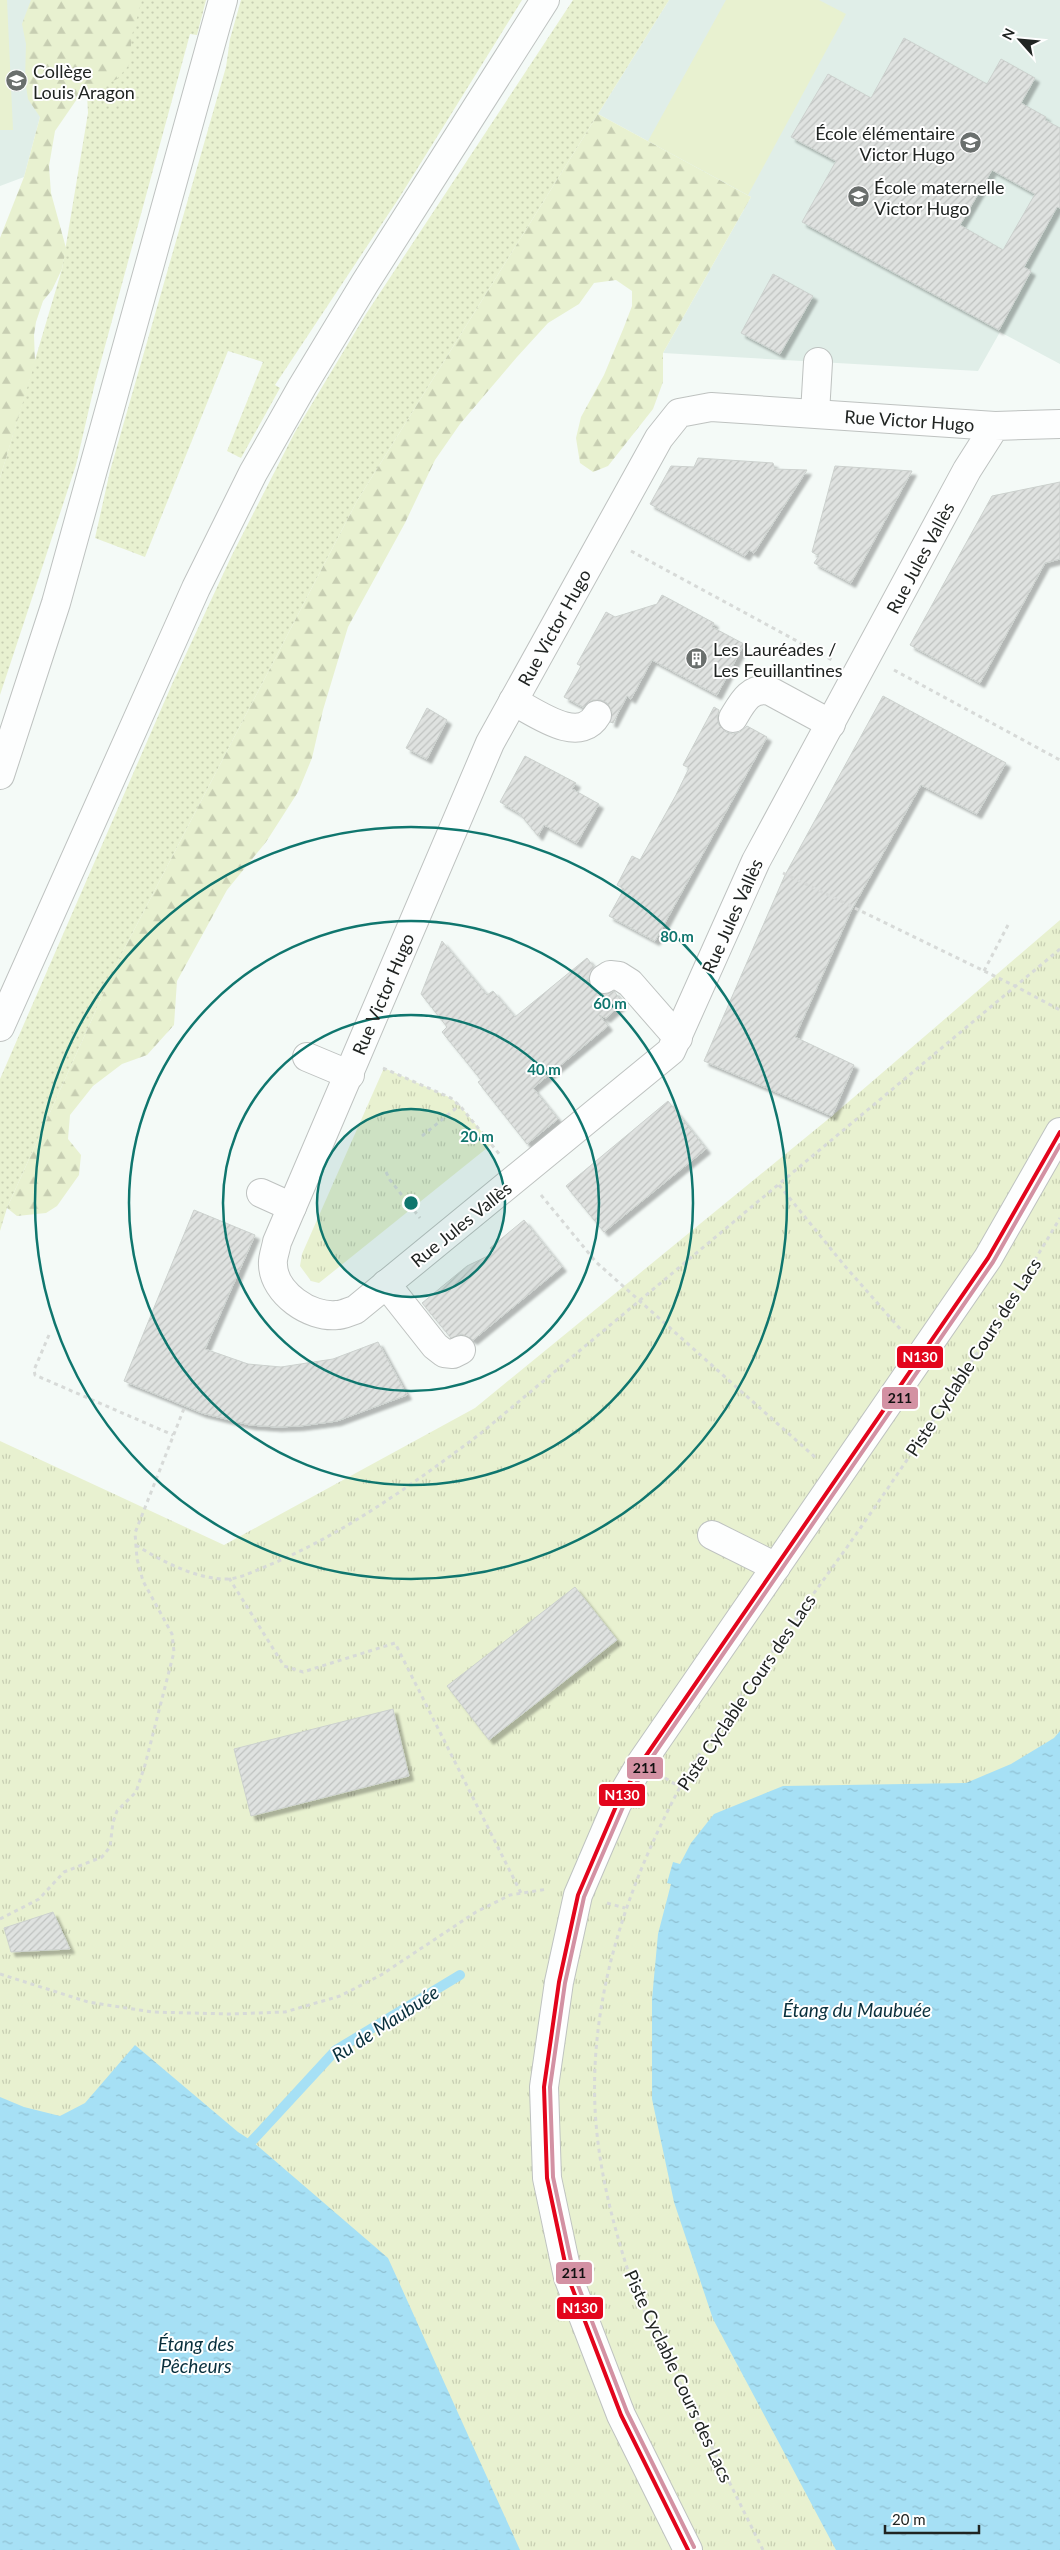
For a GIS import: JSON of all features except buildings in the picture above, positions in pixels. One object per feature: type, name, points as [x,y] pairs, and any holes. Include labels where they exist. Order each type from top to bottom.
[{"type":"main road","points":[[0,775],[59,594],[223,0]]},
{"type":"main road","points":[[0,1027],[196,588],[253,473],[360,291],[545,0]]},
{"type":"main road","points":[[815,413],[818,362]]},
{"type":"main road","name":"Rue Victor Hugo","points":[[356,1310],[337,1316],[313,1312],[293,1301],[281,1287],[273,1265],[277,1242],[354,1066],[490,743],[612,526],[659,438],[680,413],[712,407],[995,426],[1060,424]]},
{"type":"main road","name":"Rue Jules Vallès","points":[[356,1310],[671,1051],[756,861],[967,470],[995,426]]},
{"type":"main road","points":[[733,718],[748,695],[762,689],[770,691],[831,724]]},
{"type":"main road","points":[[513,701],[555,723],[570,728],[588,725],[597,715]]},
{"type":"main road","points":[[604,979],[610,975],[619,976],[630,983],[678,1038]]},
{"type":"main road","points":[[307,1056],[354,1066]]},
{"type":"main road","points":[[688,2550],[622,2415],[572,2286],[547,2178],[544,2087],[559,1982],[578,1895],[618,1804],[641,1763],[695,1681],[838,1478],[988,1258],[1060,1132]]},
{"type":"main road","points":[[261,1193],[293,1204]]},
{"type":"main road","points":[[386,1284],[435,1346],[444,1353],[453,1354],[461,1350]]},
{"type":"main road","points":[[712,1535],[776,1567]]},
{"type":"path","points":[[612,526],[627,534],[629,549],[836,662],[856,649],[1060,760]]},
{"type":"path","points":[[785,875],[1015,986],[1060,1010]]},
{"type":"path","points":[[984,971],[1008,924]]},
{"type":"path","points":[[136,1544],[161,1560],[207,1576],[228,1578],[245,1575],[278,1562],[325,1538],[387,1501],[480,1434],[1060,949]]},
{"type":"path","points":[[354,1066],[436,1091],[460,1105],[517,1178],[538,1191],[596,1262],[838,1478]]},
{"type":"path","points":[[422,1136],[460,1105]]},
{"type":"path","points":[[386,1172],[390,1180],[439,1242]]},
{"type":"path","points":[[779,1185],[844,1265],[904,1333]]},
{"type":"path","name":"Piste Cyclable Cours des Lacs","points":[[763,2550],[635,2292],[621,2249],[605,2182],[595,2109],[596,2041],[608,1970],[625,1908],[680,1787],[714,1734],[868,1518],[1011,1301],[1060,1218]]},
{"type":"path","points":[[49,1335],[34,1370],[34,1375],[174,1435]]},
{"type":"path","points":[[0,1919],[39,1899],[64,1872],[102,1857],[110,1847],[113,1822],[117,1811],[136,1792],[174,1652],[172,1634],[142,1581],[135,1533],[143,1508],[186,1406]]},
{"type":"path","points":[[228,1578],[284,1666],[303,1672],[395,1643],[521,1893]]},
{"type":"path","points":[[0,1974],[88,2002],[152,2012],[230,2014],[285,2012],[340,1996],[381,1976],[476,1912],[510,1895],[550,1888],[625,1908]]},
{"type":"shaded area","name":"Collège Louis Aragon","points":[[0,0],[41,0],[40,117],[24,177],[0,186]]},
{"type":"shaded area","points":[[669,0],[1060,0],[1060,364],[1000,332],[978,371],[663,353],[751,197],[598,114]]},
{"type":"green space","points":[[0,0],[7,0],[13,130],[0,130]]},
{"type":"green space","points":[[31,0],[142,0],[132,35],[129,65],[117,79],[77,99],[55,131],[49,166],[51,193],[66,248],[62,269],[52,290],[43,301],[36,322],[34,335],[35,362],[0,478],[0,238],[24,177],[40,117],[28,99],[25,80],[26,44],[22,24]]},
{"type":"green space","points":[[82,0],[206,0],[197,35],[190,34],[95,383],[76,465],[0,695],[0,478],[62,269],[88,113]]},
{"type":"green space","points":[[241,0],[522,0],[399,198],[275,385],[280,388],[241,458],[227,451],[263,362],[228,351],[145,557],[95,538],[110,471],[226,67],[230,39]]},
{"type":"green space","points":[[573,0],[669,0],[357,501],[119,959],[7,1208],[0,1231],[0,1079],[173,682],[232,555],[295,432],[366,314]]},
{"type":"green space","points":[[726,0],[819,0],[846,14],[748,195],[648,141]]},
{"type":"green space","points":[[598,114],[751,197],[663,353],[663,382],[653,409],[608,466],[593,472],[580,463],[576,438],[581,417],[604,375],[632,306],[632,291],[616,280],[594,283],[579,304],[548,323],[460,424],[435,460],[405,523],[348,627],[323,710],[312,758],[298,792],[266,842],[227,890],[177,981],[174,1025],[147,1055],[122,1064],[93,1086],[70,1115],[68,1139],[81,1155],[79,1175],[57,1206],[46,1213],[17,1216],[7,1208],[119,959],[357,501]]},
{"type":"green space","points":[[1060,920],[1060,2550],[0,2550],[0,1441],[224,1545],[475,1408],[832,1116]]},
{"type":"green space","points":[[384,1068],[451,1098],[492,1144],[319,1283],[311,1281],[300,1266],[302,1254]]},
{"type":"water","name":"Étang du Maubuée","points":[[1060,1731],[1060,2550],[836,2550],[713,2319],[674,2202],[652,2099],[652,1999],[658,1934],[671,1884],[667,1883],[673,1862],[680,1864],[691,1843],[714,1814],[783,1786],[966,1783],[1011,1764],[1054,1738]]},
{"type":"water","name":"Étang des Pêcheurs","points":[[135,2045],[238,2132],[252,2141],[388,2258],[520,2550],[0,2550],[0,2097],[24,2107],[60,2116],[85,2103]]},
{"type":"waterway","name":"Ru de Maubuée","points":[[252,2141],[336,2050],[460,1975]]},
{"type":"transit line","name":"N130","points":[[688,2550],[621,2415],[568,2277],[547,2178],[544,2087],[559,1982],[578,1895],[617,1804],[641,1763],[988,1258],[1060,1132]]},
{"type":"transit line","name":"211","points":[[694,2547],[627,2412],[574,2275],[553,2177],[550,2087],[565,1983],[584,1897],[623,1807],[646,1766],[993,1262],[1060,1145]]},
{"type":"place","name":"Collège Louis Aragon","points":[[17,81]]},
{"type":"place","name":"École élémentaire Victor Hugo","points":[[971,143]]},
{"type":"place","name":"École maternelle Victor Hugo","points":[[858,197]]},
{"type":"place","name":"Les Lauréades / Les Feuillantines","points":[[697,659]]}]
